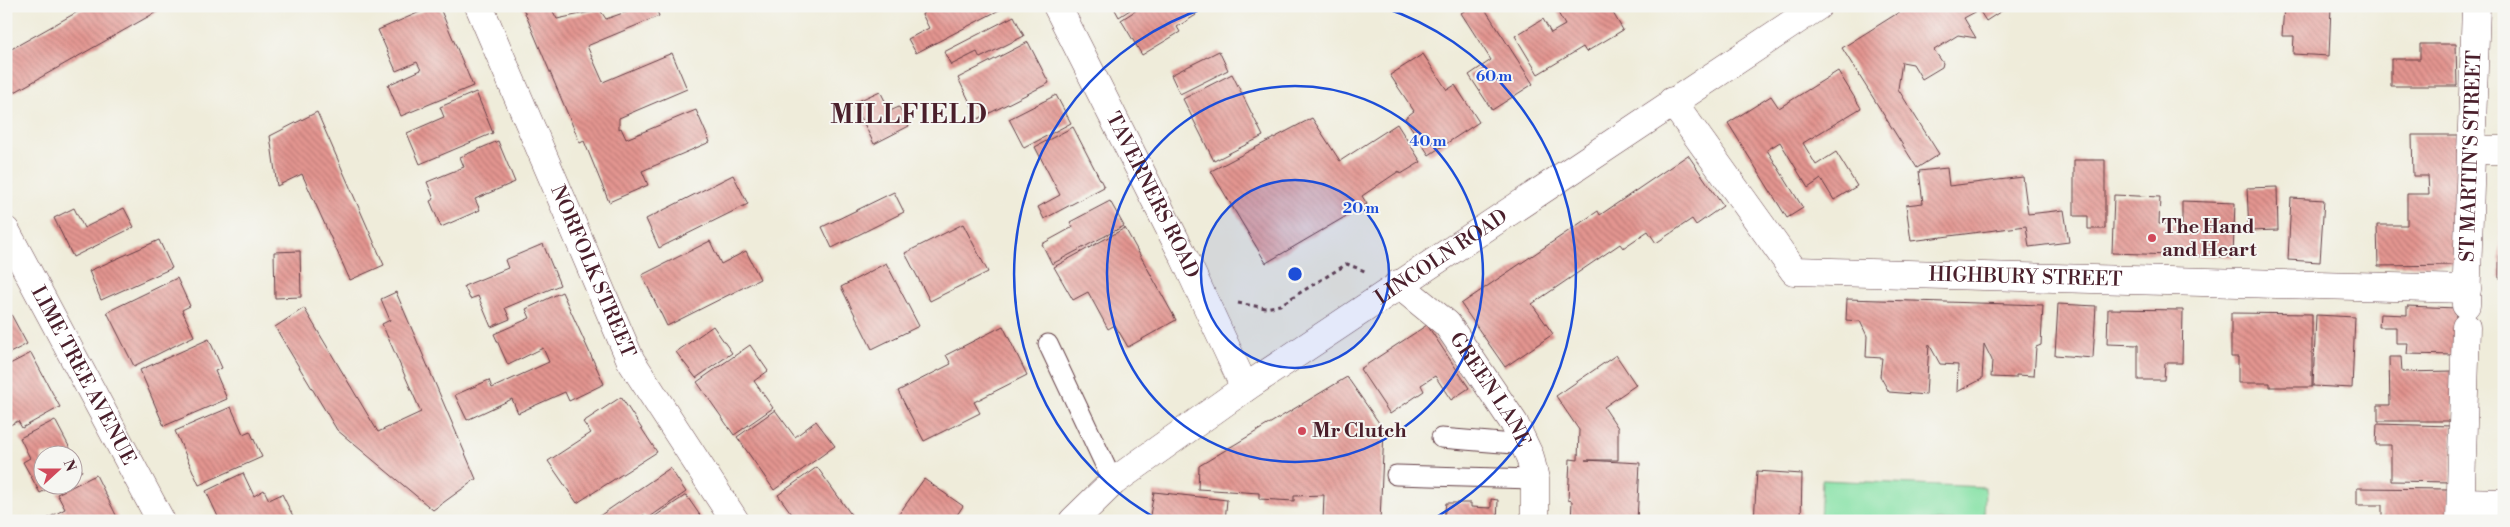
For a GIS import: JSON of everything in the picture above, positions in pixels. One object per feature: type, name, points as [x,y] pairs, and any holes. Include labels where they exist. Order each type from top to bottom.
[{"type":"street","name":"NORFOLK STREET","points":[[479,6],[631,361],[735,521]]},
{"type":"street","name":"TAVERNERS ROAD","points":[[1057,6],[1184,257],[1245,388]]},
{"type":"street","name":"LINCOLN ROAD","points":[[1073,521],[1113,482],[1245,388],[1672,101],[1818,6]]},
{"type":"street","name":"ST MARTIN'S STREET","points":[[2461,511],[2476,6]]},
{"type":"street","name":"HIGHBURY STREET","points":[[1672,101],[1794,271],[2466,307]]},
{"type":"street","points":[[2471,150],[2504,150]]},
{"type":"street","name":"LIME TREE AVENUE","points":[[6,231],[161,521]]},
{"type":"street","name":"GREEN LANE","points":[[1398,284],[1447,324],[1526,445],[1535,479],[1535,521]]},
{"type":"street","points":[[2461,511],[2504,503]]},
{"type":"lane","points":[[1048,344],[1113,482]]},
{"type":"lane","points":[[1441,438],[1526,445]]},
{"type":"lane","points":[[1396,475],[1535,479]]},
{"type":"path","points":[[1236,302],[1266,308],[1280,305],[1347,264],[1398,284]]},
{"type":"green space","points":[[1822,480],[1985,487],[1984,521],[1820,521]]},
{"type":"building","points":[[88,6],[167,6],[6,97],[6,52]]},
{"type":"building","points":[[434,6],[439,6],[473,86],[401,116],[388,85],[421,70],[417,62],[396,71],[378,30]]},
{"type":"building","points":[[522,6],[550,6],[557,19],[600,10],[606,19],[643,6],[655,6],[659,16],[587,46],[603,82],[672,53],[687,89],[619,118],[619,129],[621,128],[626,139],[696,110],[710,142],[642,171],[648,185],[609,202],[584,141],[580,143]]},
{"type":"building","points":[[937,6],[1007,6],[916,53],[908,39],[929,28],[922,14]]},
{"type":"building","points":[[1113,6],[1136,6],[1119,17]]},
{"type":"building","points":[[1143,6],[1191,6],[1196,15],[1177,27],[1180,32],[1142,55],[1121,20]]},
{"type":"building","points":[[1472,6],[1483,6],[1533,84],[1492,110],[1469,75],[1491,60],[1461,13]]},
{"type":"building","points":[[1554,6],[1609,6],[1623,30],[1586,52],[1583,47],[1538,74],[1515,36],[1543,19],[1551,33],[1565,25]]},
{"type":"building","points":[[1909,6],[2009,6],[1986,21],[1979,10],[1964,18],[1976,38],[1958,35],[1934,50],[1943,63],[1942,67],[1922,79],[1913,64],[1902,62],[1898,89],[1939,154],[1917,168],[1842,48]]},
{"type":"building","points":[[2284,6],[2331,6],[2329,56],[2293,54],[2294,36],[2282,36]]},
{"type":"building","points":[[1014,16],[1024,36],[980,58],[977,52],[951,65],[944,52]]},
{"type":"building","points":[[1028,42],[1049,83],[978,119],[958,78]]},
{"type":"building","points":[[2420,44],[2456,44],[2457,86],[2391,86],[2391,59],[2420,59]]},
{"type":"building","points":[[1219,51],[1228,70],[1180,94],[1171,75]]},
{"type":"building","points":[[1423,54],[1447,90],[1455,85],[1479,122],[1429,155],[1405,118],[1414,111],[1390,75]]},
{"type":"building","points":[[1838,71],[1861,108],[1803,143],[1816,165],[1836,152],[1857,186],[1834,200],[1821,179],[1808,188],[1780,142],[1767,150],[1803,208],[1787,218],[1728,123],[1771,96],[1779,108]]},
{"type":"building","points":[[1232,74],[1263,136],[1214,161],[1183,99]]},
{"type":"building","points":[[880,91],[890,111],[899,107],[909,126],[874,144],[854,103]]},
{"type":"building","points":[[476,92],[493,133],[420,164],[407,133],[444,117],[440,107]]},
{"type":"building","points":[[1056,95],[1071,123],[1024,148],[1009,119]]},
{"type":"building","points":[[317,112],[384,265],[350,280],[302,174],[277,186],[270,136]]},
{"type":"building","points":[[1312,118],[1340,161],[1397,124],[1421,162],[1401,174],[1399,171],[1362,196],[1367,204],[1266,263],[1211,171]]},
{"type":"building","points":[[1073,127],[1104,187],[1044,219],[1038,207],[1060,195],[1035,147]]},
{"type":"building","points":[[2412,135],[2459,135],[2460,265],[2378,266],[2377,225],[2407,225],[2407,194],[2429,194],[2428,176],[2413,176]]},
{"type":"building","points":[[498,141],[515,182],[475,199],[480,210],[441,227],[430,201],[434,199],[427,182],[464,167],[460,157]]},
{"type":"building","points":[[1688,155],[1723,206],[1696,225],[1692,219],[1656,243],[1648,231],[1623,248],[1620,244],[1532,304],[1553,334],[1505,367],[1461,304],[1598,211],[1600,215]]},
{"type":"building","points":[[2074,160],[2105,160],[2105,229],[2088,229],[2088,216],[2074,216]]},
{"type":"building","points":[[2501,163],[2504,163],[2504,278],[2499,278]]},
{"type":"building","points":[[1947,168],[1949,186],[2023,177],[2028,214],[2064,210],[2069,242],[2029,247],[2026,226],[1911,241],[1906,205],[1923,203],[1919,171]]},
{"type":"building","points":[[733,175],[748,204],[659,248],[646,219]]},
{"type":"building","points":[[2277,187],[2278,230],[2249,231],[2247,188]]},
{"type":"building","points":[[894,192],[904,212],[832,248],[822,227]]},
{"type":"building","points":[[2114,195],[2160,197],[2159,224],[2182,225],[2182,201],[2235,203],[2233,257],[2112,253]]},
{"type":"building","points":[[2291,198],[2324,200],[2320,262],[2288,260]]},
{"type":"building","points":[[1110,201],[1124,226],[1052,264],[1042,244],[1073,227],[1070,222]]},
{"type":"building","points":[[74,208],[84,228],[124,208],[134,227],[73,257],[54,218]]},
{"type":"building","points":[[963,224],[988,272],[930,301],[905,253]]},
{"type":"building","points":[[1125,228],[1176,320],[1128,347],[1115,325],[1108,329],[1088,292],[1073,300],[1054,267]]},
{"type":"building","points":[[159,240],[172,268],[101,300],[89,271]]},
{"type":"building","points":[[710,241],[721,264],[746,251],[760,279],[667,326],[642,275]]},
{"type":"building","points":[[543,244],[560,285],[505,308],[510,319],[491,327],[478,296],[470,299],[464,286],[508,268],[505,260]]},
{"type":"building","points":[[300,251],[301,297],[275,298],[274,252]]},
{"type":"building","points":[[886,263],[919,326],[872,349],[841,287]]},
{"type":"building","points":[[177,278],[190,306],[182,310],[194,336],[134,366],[107,312]]},
{"type":"building","points":[[396,292],[476,479],[433,510],[337,430],[275,327],[304,308],[378,432],[421,412],[382,324],[390,320],[381,299]]},
{"type":"building","points":[[562,292],[604,384],[569,401],[565,392],[518,413],[512,399],[467,420],[455,395],[489,380],[492,388],[549,362],[543,348],[508,365],[494,334],[530,318],[526,309]]},
{"type":"building","points":[[1847,299],[2043,305],[2041,345],[2036,347],[2034,376],[2016,375],[2016,378],[1991,377],[1992,360],[1984,344],[1982,379],[1957,392],[1958,365],[1940,364],[1929,344],[1926,395],[1889,392],[1880,376],[1882,358],[1866,357],[1867,336],[1860,321],[1846,320]]},
{"type":"building","points":[[2058,304],[2096,306],[2093,358],[2055,355]]},
{"type":"building","points":[[6,305],[27,344],[6,355]]},
{"type":"building","points":[[2407,306],[2456,308],[2455,355],[2407,354],[2408,343],[2396,343],[2396,327],[2379,327],[2380,314],[2407,315]]},
{"type":"building","points":[[2108,309],[2183,310],[2182,363],[2165,363],[2164,380],[2138,380],[2138,345],[2107,344]]},
{"type":"building","points":[[2231,313],[2312,314],[2312,387],[2270,387],[2270,383],[2238,383],[2238,357],[2231,357]]},
{"type":"building","points":[[2316,315],[2355,317],[2352,388],[2313,386]]},
{"type":"building","points":[[1427,325],[1469,388],[1451,400],[1435,376],[1421,385],[1424,391],[1390,414],[1360,369]]},
{"type":"building","points":[[713,326],[732,353],[696,378],[676,352]]},
{"type":"building","points":[[1003,326],[1027,375],[974,402],[980,413],[924,441],[898,391],[951,364],[946,355]]},
{"type":"building","points":[[209,339],[222,368],[215,371],[227,399],[164,426],[140,370]]},
{"type":"building","points":[[750,345],[768,371],[754,381],[773,408],[734,435],[697,382]]},
{"type":"building","points":[[31,353],[60,407],[22,428],[18,421],[6,427],[6,366]]},
{"type":"building","points":[[1616,355],[1636,385],[1604,407],[1618,428],[1618,460],[1585,460],[1640,463],[1637,521],[1571,521],[1572,501],[1568,500],[1570,459],[1578,460],[1579,430],[1556,396]]},
{"type":"building","points":[[2389,357],[2401,357],[2402,372],[2453,371],[2453,421],[2378,421],[2378,405],[2390,405]]},
{"type":"building","points":[[1347,377],[1384,430],[1380,521],[1323,521],[1324,495],[1294,496],[1294,501],[1259,499],[1259,493],[1198,489],[1199,466]]},
{"type":"building","points":[[621,397],[657,452],[577,503],[548,461],[591,433],[583,422]]},
{"type":"building","points":[[231,407],[243,434],[250,431],[262,457],[199,485],[175,431]]},
{"type":"building","points":[[775,410],[795,437],[816,421],[835,446],[774,490],[737,437]]},
{"type":"building","points":[[55,420],[68,444],[32,444],[32,478],[23,462],[30,458],[20,438]]},
{"type":"building","points":[[2377,424],[2452,426],[2451,482],[2391,481],[2391,445],[2376,445]]},
{"type":"building","points":[[817,467],[854,521],[797,521],[778,495]]},
{"type":"building","points":[[670,468],[686,492],[647,519],[644,515],[635,521],[592,521]]},
{"type":"building","points":[[1757,471],[1802,474],[1801,521],[1754,521]]},
{"type":"building","points":[[243,473],[254,496],[264,490],[269,500],[282,494],[293,516],[284,521],[220,521],[206,491]]},
{"type":"building","points":[[96,475],[119,521],[43,521],[65,509],[57,494],[82,494],[82,482]]},
{"type":"building","points":[[924,479],[963,506],[953,521],[894,521]]},
{"type":"building","points":[[2357,488],[2449,489],[2449,521],[2382,521],[2382,505],[2357,505]]},
{"type":"building","points":[[1154,492],[1227,500],[1225,521],[1149,521]]},
{"type":"building","points":[[686,495],[704,521],[652,521],[651,519]]},
{"type":"building","points":[[1491,499],[1498,500],[1497,521],[1404,521],[1444,518],[1446,503],[1471,503],[1471,507],[1491,508]]},
{"type":"place","name":"The Hand and Heart","points":[[2152,238]]},
{"type":"place","name":"Mr Clutch","points":[[1302,431]]},
{"type":"district","name":"MILLFIELD","points":[[909,115]]}]
